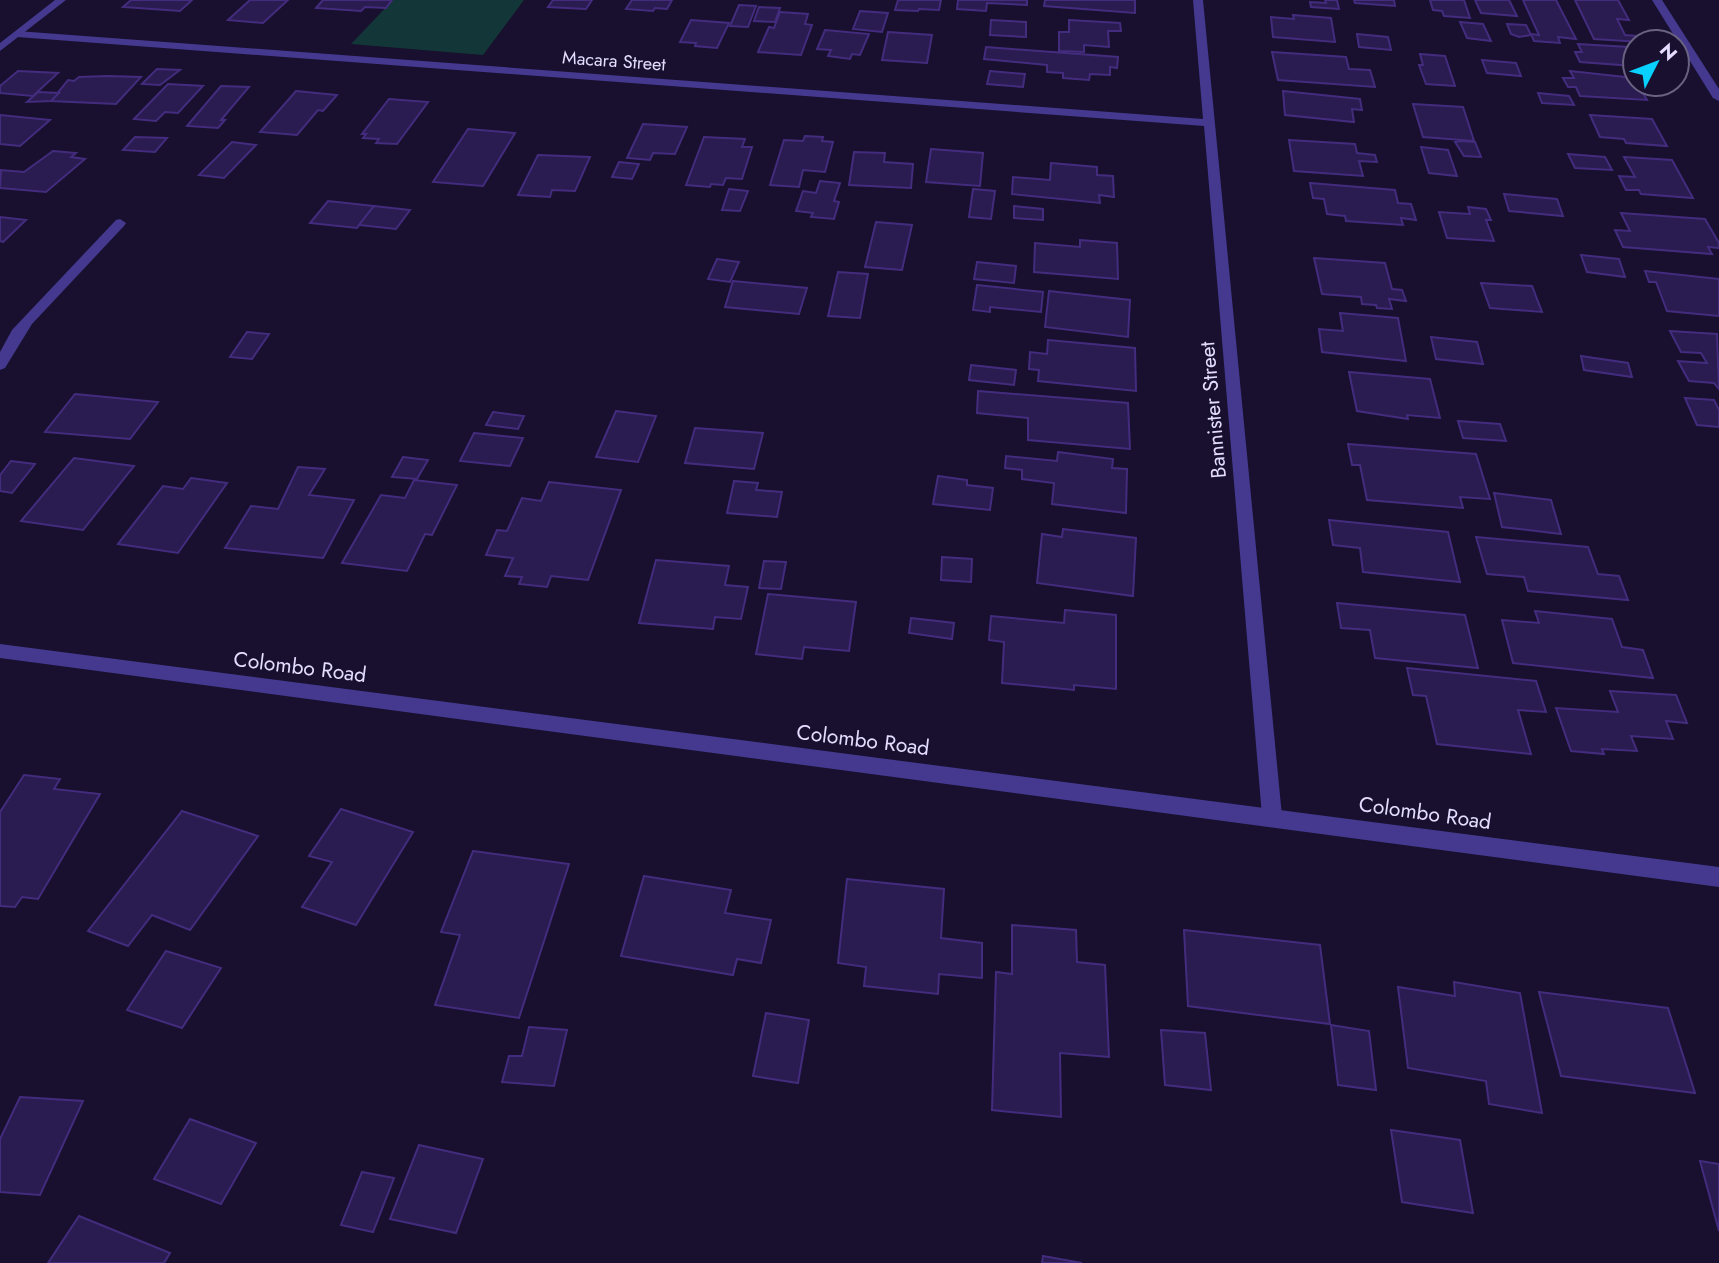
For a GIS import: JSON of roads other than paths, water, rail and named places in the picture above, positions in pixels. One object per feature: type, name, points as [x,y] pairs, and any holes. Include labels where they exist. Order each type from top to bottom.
[{"type":"street","points":[[0,48],[61,0]]},
{"type":"street","name":"Bannister Street","points":[[1198,0],[1272,816]]},
{"type":"street","points":[[1657,0],[1719,98]]},
{"type":"street","name":"Macara Street","points":[[17,34],[1209,123]]},
{"type":"street","points":[[0,365],[17,333],[27,321],[120,223]]},
{"type":"street","name":"Colombo Road","points":[[0,651],[1272,816],[1719,877]]}]
